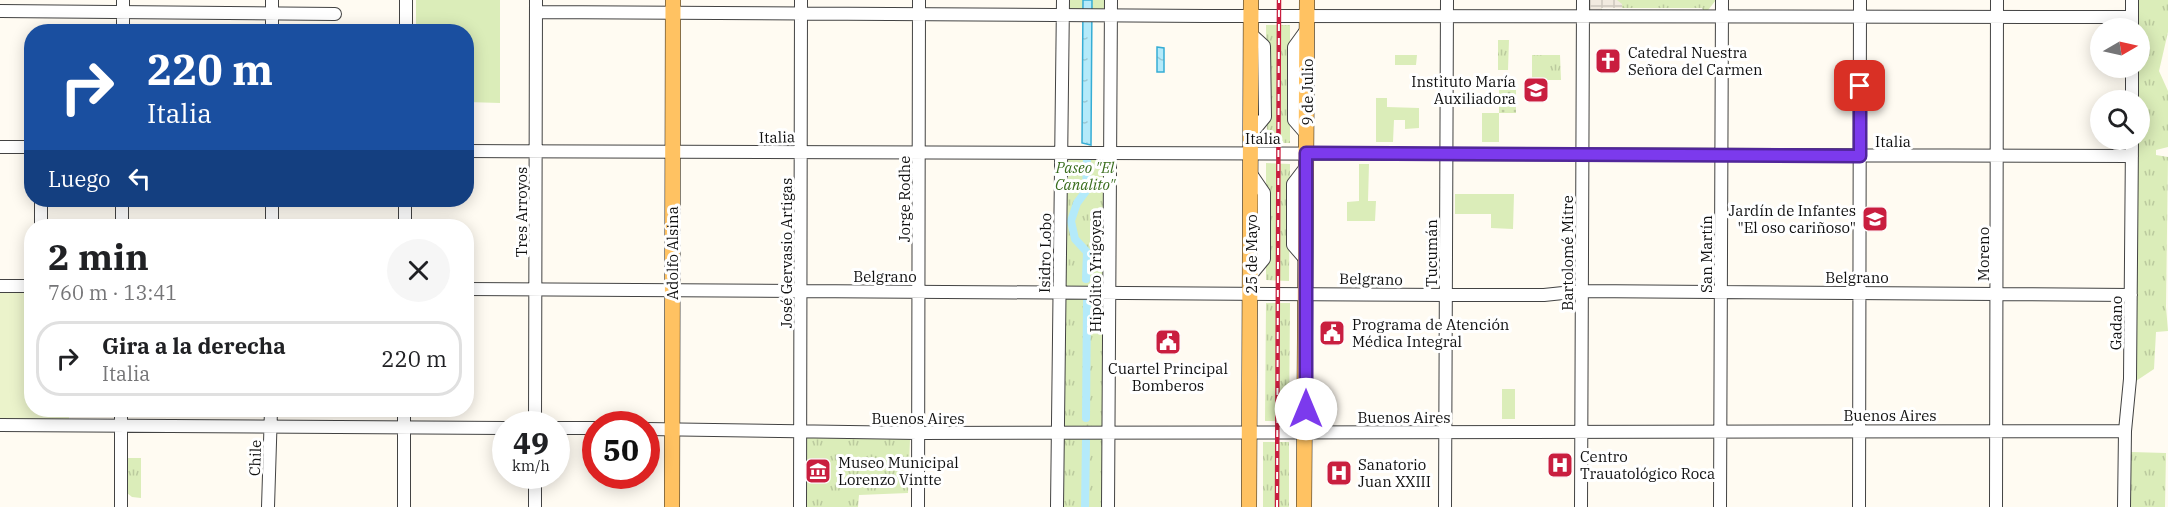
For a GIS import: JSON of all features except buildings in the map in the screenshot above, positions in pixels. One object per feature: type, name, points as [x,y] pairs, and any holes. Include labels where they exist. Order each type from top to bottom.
[{"type":"main road","name":"25 de Mayo","points":[[1249,507],[1251,0]]},
{"type":"main road","name":"9 de Julio","points":[[1304,507],[1307,0]]},
{"type":"main road","name":"Adolfo Alsina","points":[[672,507],[673,6]]},
{"type":"street","points":[[406,0],[406,24]]},
{"type":"street","name":"José Gervasio Artigas","points":[[800,507],[801,0]]},
{"type":"street","name":"Jorge Rodhe","points":[[918,507],[920,0]]},
{"type":"street","name":"Isidro Lobo","points":[[1057,507],[1063,0]]},
{"type":"street","name":"Hipólito Yrigoyen","points":[[1108,507],[1111,0]]},
{"type":"street","name":"Tucumán","points":[[1445,507],[1447,0]]},
{"type":"street","name":"Bartolomé Mitre","points":[[1581,507],[1583,0]]},
{"type":"street","name":"San Martín","points":[[1720,507],[1722,0]]},
{"type":"street","points":[[1859,507],[1860,0]]},
{"type":"street","name":"Moreno","points":[[1996,507],[1997,0]]},
{"type":"street","points":[[2132,0],[2132,18]]},
{"type":"street","points":[[123,6],[123,24]]},
{"type":"street","points":[[0,11],[123,6],[272,6],[335,14]]},
{"type":"street","points":[[272,6],[272,24]]},
{"type":"street","points":[[536,6],[673,6],[801,14],[1251,16],[1307,22],[1447,15],[1997,16],[2090,21]]},
{"type":"street","name":"Tres Arroyos","points":[[535,411],[536,6]]},
{"type":"street","points":[[0,147],[24,147]]},
{"type":"street","name":"Gadano","points":[[2124,507],[2125,431],[2130,379],[2132,150]]},
{"type":"street","name":"Italia","points":[[474,151],[1251,153],[1306,160],[1446,154],[2132,156]]},
{"type":"street","points":[[0,286],[24,286]]},
{"type":"street","name":"Belgrano","points":[[474,289],[1446,295],[1544,295],[1582,291],[1998,292],[2131,295]]},
{"type":"street","points":[[121,507],[122,417]]},
{"type":"street","name":"Chile","points":[[268,507],[271,417]]},
{"type":"street","points":[[404,507],[405,417]]},
{"type":"street","points":[[0,425],[492,428]]},
{"type":"street","name":"Buenos Aires","points":[[660,429],[918,433],[2125,431]]},
{"type":"street","points":[[535,489],[535,507]]},
{"type":"green space","points":[[416,0],[500,0],[500,103],[474,102],[474,24],[416,24]]},
{"type":"green space","points":[[1065,0],[1109,0],[1107,7],[1100,10],[1070,9]]},
{"type":"green space","points":[[1589,0],[1716,0],[1705,14],[1702,8],[1601,8],[1603,12]]},
{"type":"green space","points":[[2138,0],[2168,0],[2168,32],[2159,71],[2168,91],[2168,147],[2156,150],[2156,155],[2168,157],[2166,307],[2168,331],[2156,332],[2154,369],[2133,383],[2136,150],[2150,150],[2150,90],[2139,90],[2139,78],[2150,78],[2150,18],[2138,18]]},
{"type":"green space","points":[[1266,25],[1290,25],[1290,143],[1267,143]]},
{"type":"green space","points":[[1498,40],[1509,40],[1508,70],[1498,70]]},
{"type":"green space","points":[[1395,55],[1417,55],[1416,65],[1395,65]]},
{"type":"green space","points":[[1532,55],[1560,55],[1561,80],[1532,80]]},
{"type":"green space","points":[[1499,79],[1516,79],[1516,113],[1499,113]]},
{"type":"green space","points":[[1376,98],[1387,98],[1387,107],[1419,108],[1419,128],[1405,129],[1405,120],[1394,120],[1393,142],[1376,142]]},
{"type":"green space","points":[[1482,113],[1499,113],[1499,142],[1482,142]]},
{"type":"green space","name":"Paseo \"El Canalito\"","points":[[1063,151],[1107,155],[1103,507],[1062,507]]},
{"type":"green space","points":[[1266,163],[1290,164],[1289,281],[1266,280]]},
{"type":"green space","points":[[1359,164],[1369,164],[1368,201],[1376,201],[1375,221],[1347,221],[1347,202],[1359,201]]},
{"type":"green space","points":[[1455,194],[1514,194],[1513,229],[1491,228],[1491,214],[1455,214]]},
{"type":"green space","points":[[0,293],[24,293],[24,417],[69,417],[69,421],[0,421]]},
{"type":"green space","points":[[1266,303],[1290,303],[1289,421],[1265,421]]},
{"type":"green space","points":[[1502,389],[1515,389],[1515,419],[1502,419]]},
{"type":"green space","points":[[805,438],[910,439],[908,493],[859,495],[858,507],[804,507]]},
{"type":"green space","points":[[1263,442],[1289,442],[1289,507],[1263,507]]},
{"type":"green space","points":[[2131,452],[2166,453],[2165,507],[2131,507]]},
{"type":"green space","points":[[127,458],[141,458],[141,498],[132,497],[127,493]]},
{"type":"shaded area","points":[[1587,0],[1617,0],[1622,4],[1622,8],[1601,8],[1603,12],[1591,13],[1587,10]]},
{"type":"water","points":[[1083,0],[1092,0],[1091,145],[1082,143]]},
{"type":"water","points":[[1157,47],[1164,48],[1164,72],[1157,72]]},
{"type":"waterway","points":[[1086,279],[1087,252],[1075,239],[1071,221],[1077,203],[1086,191],[1087,159]]},
{"type":"waterway","points":[[1086,418],[1087,297]]},
{"type":"waterway","points":[[1085,507],[1086,441]]},
{"type":"railway","points":[[1277,507],[1279,0]]},
{"type":"place","name":"Catedral Nuestra Señora del Carmen","points":[[1608,61]]},
{"type":"place","name":"Instituto María Auxiliadora","points":[[1536,90]]},
{"type":"place","name":"Jardín de Infantes \"El oso cariñoso\"","points":[[1875,219]]},
{"type":"place","name":"Programa de Atención Médica Integral","points":[[1332,333]]},
{"type":"place","name":"Cuartel Principal Bomberos","points":[[1168,342]]},
{"type":"place","name":"Centro Trauatológico Roca","points":[[1560,465]]},
{"type":"place","name":"Museo Municipal Lorenzo Vintte","points":[[818,471]]},
{"type":"place","name":"Sanatorio Juan XXIII","points":[[1339,473]]},
{"type":"route","points":[[1306,409],[1306,153],[1860,156],[1860,86]]}]
